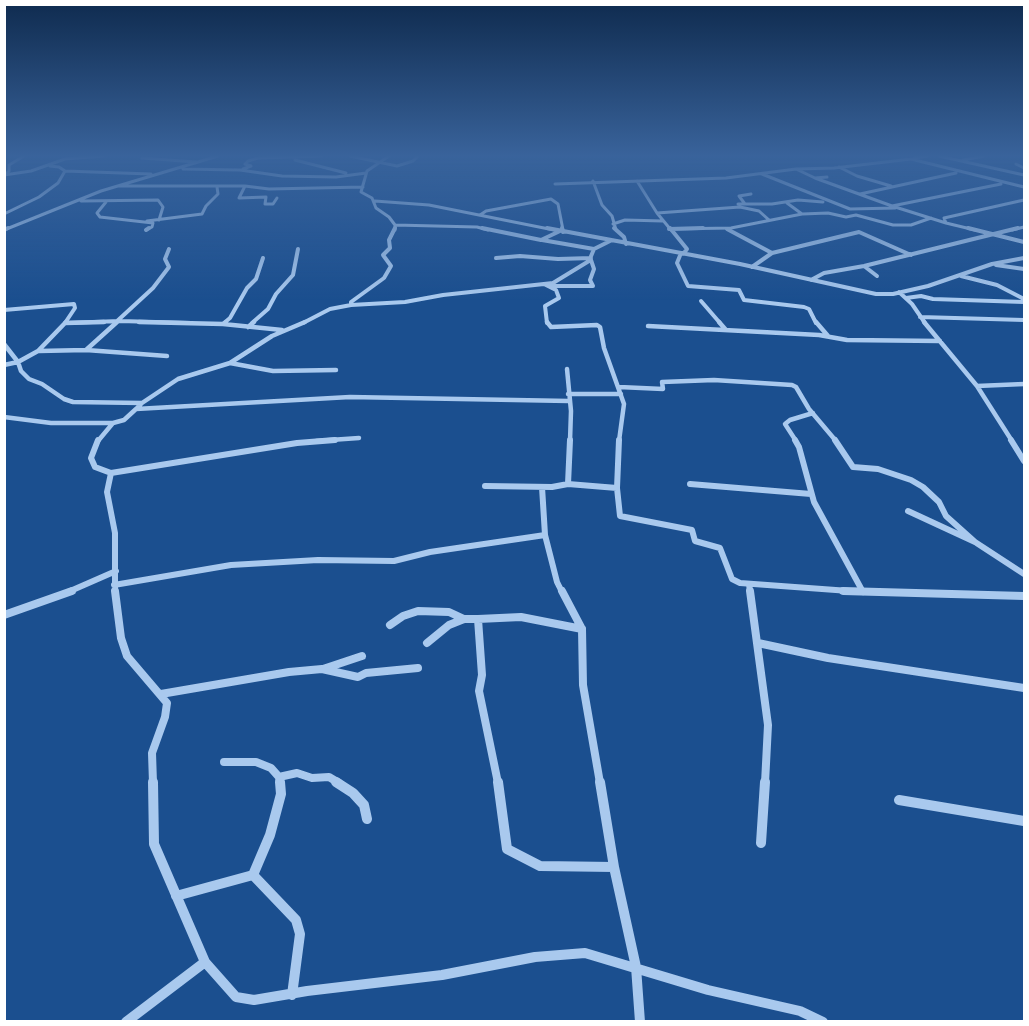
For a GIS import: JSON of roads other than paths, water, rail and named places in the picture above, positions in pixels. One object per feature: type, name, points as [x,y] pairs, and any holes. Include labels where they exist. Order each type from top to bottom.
[{"type":"street","points":[[5,214],[24,204]]},
{"type":"street","points":[[4,230],[72,204]]},
{"type":"street","points":[[104,204],[97,213],[100,217],[147,221],[202,214],[208,204]]},
{"type":"street","points":[[159,220],[163,207],[161,204]]},
{"type":"street","points":[[351,305],[351,302],[384,278],[391,266],[383,255],[390,248],[389,240],[395,230],[395,225],[389,217],[376,208],[375,204]]},
{"type":"street","points":[[414,204],[682,253],[865,293],[899,292],[992,264],[1024,264]]},
{"type":"street","points":[[480,215],[486,211],[528,204]]},
{"type":"street","points":[[558,204],[562,231]]},
{"type":"street","points":[[602,204],[612,216],[614,228],[624,237],[626,244]]},
{"type":"street","points":[[651,204],[687,249],[677,263],[688,286],[739,290],[744,300],[804,307],[809,309],[819,328],[829,336]]},
{"type":"street","points":[[740,207],[738,204],[750,204]]},
{"type":"street","points":[[745,204],[769,220]]},
{"type":"street","points":[[788,204],[802,214]]},
{"type":"street","points":[[835,204],[838,205],[835,207],[850,209],[894,207],[908,204]]},
{"type":"street","points":[[886,204],[946,223],[1024,242]]},
{"type":"street","points":[[946,223],[944,218],[1007,204]]},
{"type":"street","points":[[657,213],[740,207],[756,210]]},
{"type":"street","points":[[850,209],[856,215]]},
{"type":"street","points":[[669,229],[727,228],[802,214],[828,213],[846,217],[856,215],[893,225],[912,225],[932,218]]},
{"type":"street","points":[[613,224],[625,220],[663,221]]},
{"type":"street","points":[[146,230],[153,225],[147,221]]},
{"type":"street","points":[[395,225],[477,226],[503,234],[594,249],[610,241]]},
{"type":"street","points":[[810,280],[824,273],[864,266],[1024,227]]},
{"type":"street","points":[[727,228],[772,253]]},
{"type":"street","points":[[541,240],[562,231]]},
{"type":"street","points":[[752,267],[772,253],[859,232],[910,255]]},
{"type":"street","points":[[86,351],[153,288],[169,267],[165,259],[169,249]]},
{"type":"street","points":[[248,327],[268,309],[276,294],[293,275],[298,249]]},
{"type":"street","points":[[4,417],[51,423],[113,423],[123,420],[177,379],[230,363],[272,336],[330,309],[547,285],[593,286],[590,280],[594,269],[591,259],[594,249]]},
{"type":"street","points":[[496,258],[520,256],[591,259]]},
{"type":"street","points":[[223,324],[230,318],[247,288],[256,279],[263,258]]},
{"type":"street","points":[[547,285],[562,279],[591,259]]},
{"type":"street","points":[[992,264],[1024,264]]},
{"type":"street","points":[[864,266],[877,276]]},
{"type":"street","points":[[960,275],[997,285],[1024,300]]},
{"type":"street","points":[[547,285],[556,290],[559,298],[545,306],[547,324],[551,327],[597,325],[600,327],[604,348],[619,387],[624,404],[619,426],[617,488],[620,516],[692,530],[695,541],[720,548],[732,579],[749,584],[863,592],[1024,596]]},
{"type":"street","points":[[556,290],[562,286]]},
{"type":"street","points":[[915,288],[922,292],[956,299]]},
{"type":"street","points":[[899,292],[977,386],[1024,461]]},
{"type":"street","points":[[906,298],[916,296],[1024,300]]},
{"type":"street","points":[[701,301],[726,330]]},
{"type":"street","points":[[4,310],[52,304],[74,304],[75,308],[65,323],[38,351],[18,362],[4,365]]},
{"type":"street","points":[[920,317],[1024,320]]},
{"type":"street","points":[[65,323],[120,321],[223,324],[289,330]]},
{"type":"street","points":[[648,326],[829,336],[847,340],[940,341]]},
{"type":"street","points":[[4,344],[18,362],[21,371],[29,379],[73,402],[139,406],[350,397],[569,401]]},
{"type":"street","points":[[38,351],[86,351],[167,356]]},
{"type":"street","points":[[230,363],[273,371],[336,370]]},
{"type":"street","points":[[567,369],[571,411],[568,484]]},
{"type":"street","points":[[619,387],[663,388],[662,382],[705,381],[783,384],[796,387],[804,402],[843,449],[853,467],[878,469],[911,480],[923,487],[939,502],[946,516],[975,542]]},
{"type":"street","points":[[977,386],[1024,384]]},
{"type":"street","points":[[568,394],[621,394]]},
{"type":"street","points":[[813,413],[790,420],[785,424],[799,447],[811,494],[863,592]]},
{"type":"street","points":[[113,423],[100,436],[90,458],[95,467],[111,472],[297,443],[359,438]]},
{"type":"street","points":[[111,472],[107,492],[115,533],[114,585],[121,638],[127,656],[167,703],[165,717],[152,753],[154,844],[205,962],[236,996],[254,1000],[307,991],[442,975],[535,957],[585,953],[708,990],[800,1011],[823,1022]]},
{"type":"street","points":[[485,486],[542,487],[568,484],[617,488]]},
{"type":"street","points":[[690,484],[811,494]]},
{"type":"street","points":[[542,487],[545,535],[557,582],[582,629],[583,685],[614,867],[636,967],[640,1022]]},
{"type":"street","points":[[908,511],[975,542],[1024,574]]},
{"type":"street","points":[[114,585],[231,565],[318,560],[394,561],[453,548],[545,535]]},
{"type":"street","points":[[4,615],[72,591],[116,571]]},
{"type":"street","points":[[749,584],[768,725],[761,843]]},
{"type":"street","points":[[390,626],[403,616],[418,611],[449,612],[464,619]]},
{"type":"street","points":[[427,643],[449,625],[464,619],[521,617],[582,629]]},
{"type":"street","points":[[478,619],[482,675],[479,691],[498,782],[507,849],[540,866],[614,867]]},
{"type":"street","points":[[758,643],[828,658],[1024,688]]},
{"type":"street","points":[[161,694],[289,672],[322,669],[362,656]]},
{"type":"street","points":[[322,669],[358,677],[366,673],[418,668]]},
{"type":"street","points":[[224,762],[256,762],[271,768],[279,777],[281,794],[270,835],[252,875]]},
{"type":"street","points":[[279,777],[297,773],[312,778],[329,777],[353,793],[364,805],[367,819]]},
{"type":"street","points":[[899,800],[1024,821]]},
{"type":"street","points":[[176,896],[252,875]]},
{"type":"street","points":[[252,875],[296,920],[300,934],[292,995]]},
{"type":"street","points":[[126,1022],[205,962]]}]
